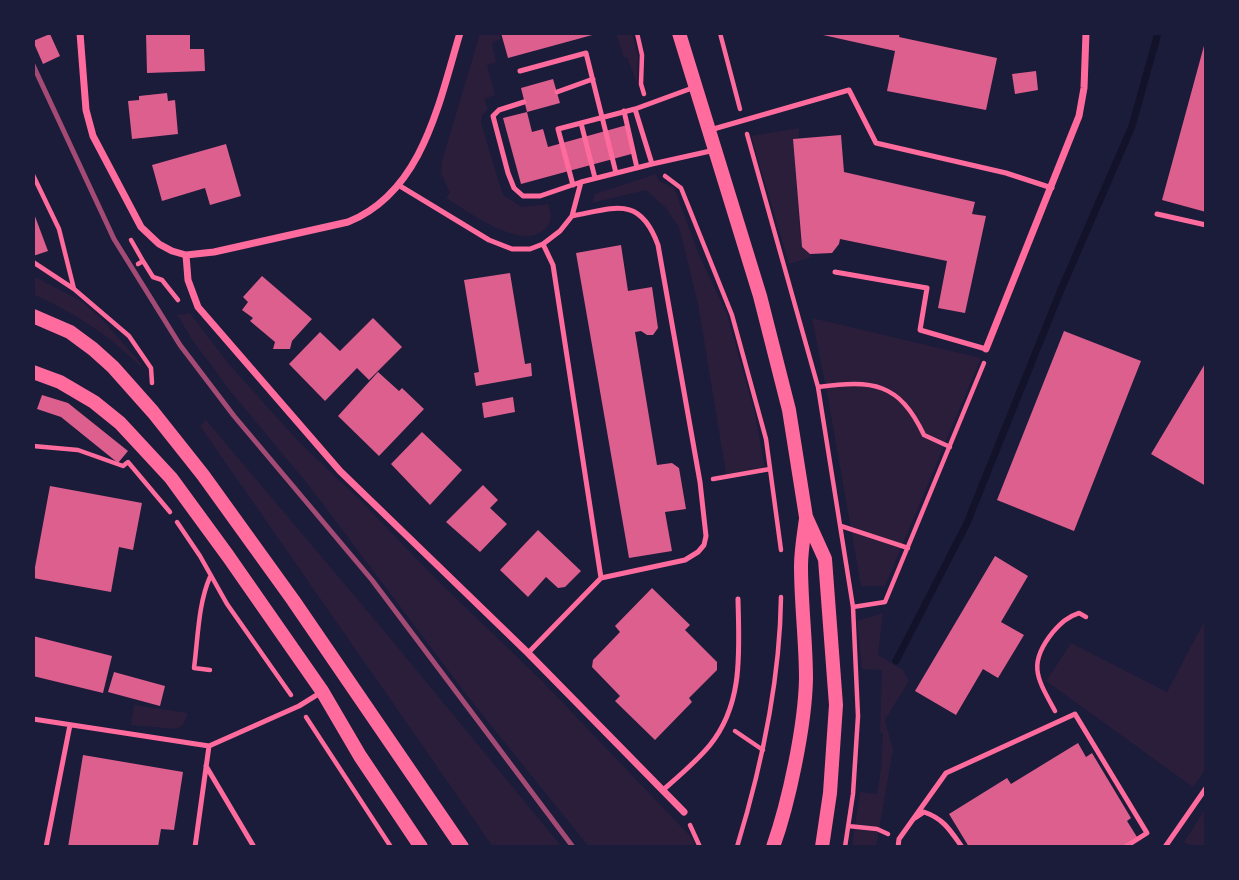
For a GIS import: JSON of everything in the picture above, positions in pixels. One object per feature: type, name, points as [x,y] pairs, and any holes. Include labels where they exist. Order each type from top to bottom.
[{"type":"main road","points":[[679,33],[760,296],[789,410],[806,517],[825,559],[836,705],[830,793],[822,847]]},
{"type":"main road","points":[[33,316],[70,332],[93,349],[153,412],[203,475],[293,600],[462,847]]},
{"type":"main road","points":[[33,372],[60,382],[94,402],[120,422],[149,452],[228,556],[322,691],[360,756],[421,847]]},
{"type":"main road","points":[[773,847],[779,831],[797,745],[806,683],[806,631],[800,565],[806,517]]},
{"type":"street","points":[[80,33],[86,110],[93,136],[141,228],[159,244],[186,255],[214,252],[348,222],[364,216],[381,204],[400,186],[422,148],[460,33]]},
{"type":"street","points":[[986,349],[1079,116],[1084,88],[1086,33]]},
{"type":"street","points":[[186,255],[188,280],[198,307],[340,471],[528,653],[684,812]]},
{"type":"lane","points":[[520,71],[586,53],[616,173]]},
{"type":"lane","points":[[557,92],[593,79]]},
{"type":"lane","points":[[573,185],[558,130],[635,109],[695,87]]},
{"type":"lane","points":[[709,130],[849,90],[876,143],[1006,173],[1052,188]]},
{"type":"lane","points":[[524,102],[499,110],[493,116],[496,134],[514,188],[523,196],[540,196],[594,178],[715,150]]},
{"type":"lane","points":[[635,109],[652,164]]},
{"type":"lane","points":[[624,111],[637,167]]},
{"type":"lane","points":[[581,123],[594,178]]},
{"type":"lane","points":[[400,186],[502,247],[530,250],[560,231],[572,216],[582,182]]},
{"type":"lane","points":[[528,653],[601,578],[685,560],[698,552],[704,545],[706,536],[700,482],[671,310],[653,232],[643,218],[622,207],[572,216]]},
{"type":"lane","points":[[1157,214],[1206,225]]},
{"type":"lane","points":[[543,244],[553,265],[601,578]]},
{"type":"lane","points":[[835,272],[927,288],[920,330],[986,349]]},
{"type":"lane","points":[[663,790],[708,747],[724,724],[736,692],[738,600]]},
{"type":"lane","points":[[33,719],[209,746],[299,706],[322,691]]},
{"type":"lane","points":[[898,847],[899,839],[946,773],[1075,714],[1147,833],[1125,847]]},
{"type":"lane","points":[[46,847],[70,725]]},
{"type":"lane","points":[[195,847],[209,746]]},
{"type":"lane","points":[[206,766],[254,847]]},
{"type":"lane","points":[[1165,847],[1206,788]]},
{"type":"lane","points":[[913,820],[924,812],[933,815],[948,825],[962,847]]},
{"type":"path","points":[[637,33],[642,55],[640,84],[647,105]]},
{"type":"path","points":[[720,33],[818,387],[841,526],[853,607],[858,716],[853,794],[845,847]]},
{"type":"path","points":[[660,162],[663,174],[681,188],[732,315],[766,439],[781,559]]},
{"type":"path","points":[[33,175],[59,229],[74,289]]},
{"type":"path","points":[[131,243],[153,277],[162,280],[169,287],[184,309],[198,307]]},
{"type":"path","points":[[33,262],[74,289],[129,336],[151,369],[153,412]]},
{"type":"path","points":[[853,607],[885,602],[988,355],[986,349]]},
{"type":"path","points":[[818,387],[855,382],[879,387],[902,400],[915,415],[924,435],[950,447]]},
{"type":"path","points":[[33,446],[78,450],[122,466],[128,462],[171,513],[200,556],[227,604],[299,706],[391,847]]},
{"type":"path","points":[[700,482],[770,469]]},
{"type":"path","points":[[841,526],[908,548]]},
{"type":"path","points":[[210,576],[199,624],[194,668],[210,670]]},
{"type":"path","points":[[737,847],[763,750],[780,637],[781,585]]},
{"type":"path","points":[[1060,721],[1037,678],[1036,663],[1041,648],[1062,622],[1079,613],[1086,617]]},
{"type":"path","points":[[724,724],[763,750]]},
{"type":"path","points":[[684,812],[701,847]]},
{"type":"path","points":[[848,826],[877,829]]},
{"type":"shaded area","points":[[480,33],[499,33],[501,39],[492,43],[496,62],[487,65],[495,95],[484,99],[488,109],[482,115],[481,123],[503,195],[522,207],[548,204],[551,220],[548,226],[531,236],[506,232],[492,226],[446,198],[450,193],[441,173],[442,161]]},
{"type":"shaded area","points":[[616,33],[632,33],[638,57],[637,83],[627,57],[624,58]]},
{"type":"shaded area","points":[[799,128],[799,137],[793,139],[800,234],[802,247],[812,257],[789,264],[751,136]]},
{"type":"shaded area","points":[[656,174],[659,181],[674,188],[699,255],[727,314],[755,414],[765,469],[726,474],[698,304],[679,227],[665,207],[646,190],[592,203],[595,194]]},
{"type":"shaded area","points":[[33,276],[81,301],[100,317],[142,365],[90,325],[33,294]]},
{"type":"shaded area","points":[[190,313],[228,363],[299,442],[542,681],[692,838],[696,847],[589,847],[469,698],[310,487],[231,392],[177,315]]},
{"type":"shaded area","points":[[812,318],[981,358],[885,586],[861,586]]},
{"type":"shaded area","points":[[206,420],[562,847],[493,847],[200,426]]},
{"type":"shaded area","points":[[883,613],[878,655],[903,670],[909,681],[885,720],[893,750],[876,847],[852,847],[860,792],[877,794],[883,734],[880,732],[882,670],[862,669],[857,621]]},
{"type":"shaded area","points":[[1206,618],[1206,769],[1193,787],[1046,681],[1071,643],[1167,692]]},
{"type":"shaded area","points":[[134,705],[188,713],[183,725],[176,729],[131,725]]},
{"type":"shaded area","points":[[1206,808],[1206,847],[1191,847],[1184,842]]},
{"type":"building","points":[[146,33],[190,33],[190,49],[204,49],[205,71],[147,73]]},
{"type":"building","points":[[501,33],[595,33],[596,34],[508,58]]},
{"type":"building","points":[[814,33],[900,33],[899,37],[997,58],[986,110],[887,91],[895,51]]},
{"type":"building","points":[[50,34],[60,56],[43,64],[33,41]]},
{"type":"building","points":[[1206,42],[1206,212],[1162,200]]},
{"type":"building","points":[[1036,71],[1038,90],[1015,94],[1012,74]]},
{"type":"building","points":[[553,79],[560,103],[527,112],[521,88]]},
{"type":"building","points":[[167,93],[168,101],[175,100],[178,134],[132,139],[128,101],[139,100],[139,96]]},
{"type":"building","points":[[527,112],[532,132],[543,129],[548,147],[627,125],[635,153],[521,184],[503,118]]},
{"type":"building","points":[[841,135],[844,172],[975,202],[972,214],[986,216],[965,313],[938,308],[947,261],[840,239],[832,253],[810,254],[802,247],[793,139]]},
{"type":"building","points":[[226,144],[241,196],[210,205],[205,188],[162,201],[152,165]]},
{"type":"building","points":[[33,211],[48,251],[33,256]]},
{"type":"building","points":[[621,245],[628,291],[652,287],[658,328],[653,335],[635,332],[657,465],[672,463],[679,468],[686,509],[665,512],[672,551],[629,558],[576,253]]},
{"type":"building","points":[[510,273],[525,364],[531,363],[532,376],[476,386],[474,373],[479,372],[464,280]]},
{"type":"building","points":[[262,276],[312,319],[292,341],[290,349],[273,349],[275,342],[250,321],[253,318],[242,310],[248,302],[243,297]]},
{"type":"building","points":[[373,318],[402,347],[369,380],[357,368],[325,401],[289,364],[320,332],[340,351]]},
{"type":"building","points":[[1064,331],[1141,361],[1074,531],[997,500]]},
{"type":"building","points":[[1206,362],[1206,486],[1151,454]]},
{"type":"building","points":[[378,372],[399,391],[402,388],[424,409],[379,456],[338,416]]},
{"type":"building","points":[[42,395],[68,403],[128,451],[118,463],[61,417],[37,409]]},
{"type":"building","points":[[513,397],[515,412],[484,418],[482,403]]},
{"type":"building","points":[[422,432],[462,470],[430,505],[391,464]]},
{"type":"building","points":[[483,485],[498,500],[490,508],[507,524],[480,552],[446,522]]},
{"type":"building","points":[[50,486],[142,503],[133,550],[119,547],[111,592],[33,578]]},
{"type":"building","points":[[538,530],[581,571],[565,587],[558,588],[546,577],[528,597],[500,570]]},
{"type":"building","points":[[995,556],[1028,576],[1001,622],[1024,635],[998,678],[983,669],[956,715],[915,691]]},
{"type":"building","points":[[652,588],[690,625],[685,630],[717,662],[717,670],[689,698],[692,702],[655,740],[615,701],[620,696],[592,667],[593,660],[620,632],[615,626]]},
{"type":"building","points":[[33,636],[112,656],[103,693],[33,676]]},
{"type":"building","points":[[114,672],[165,686],[160,706],[108,692]]},
{"type":"building","points":[[1078,743],[1086,757],[1092,753],[1131,818],[1127,821],[1137,837],[1122,847],[969,847],[949,814],[1007,778],[1011,784]]},
{"type":"building","points":[[83,755],[183,772],[174,830],[161,829],[158,847],[68,847]]},
{"type":"waterway","points":[[896,661],[967,523],[1060,292],[1132,126],[1158,33]]},
{"type":"railway","points":[[33,65],[114,239],[180,345],[234,416],[372,580],[573,847]]}]
